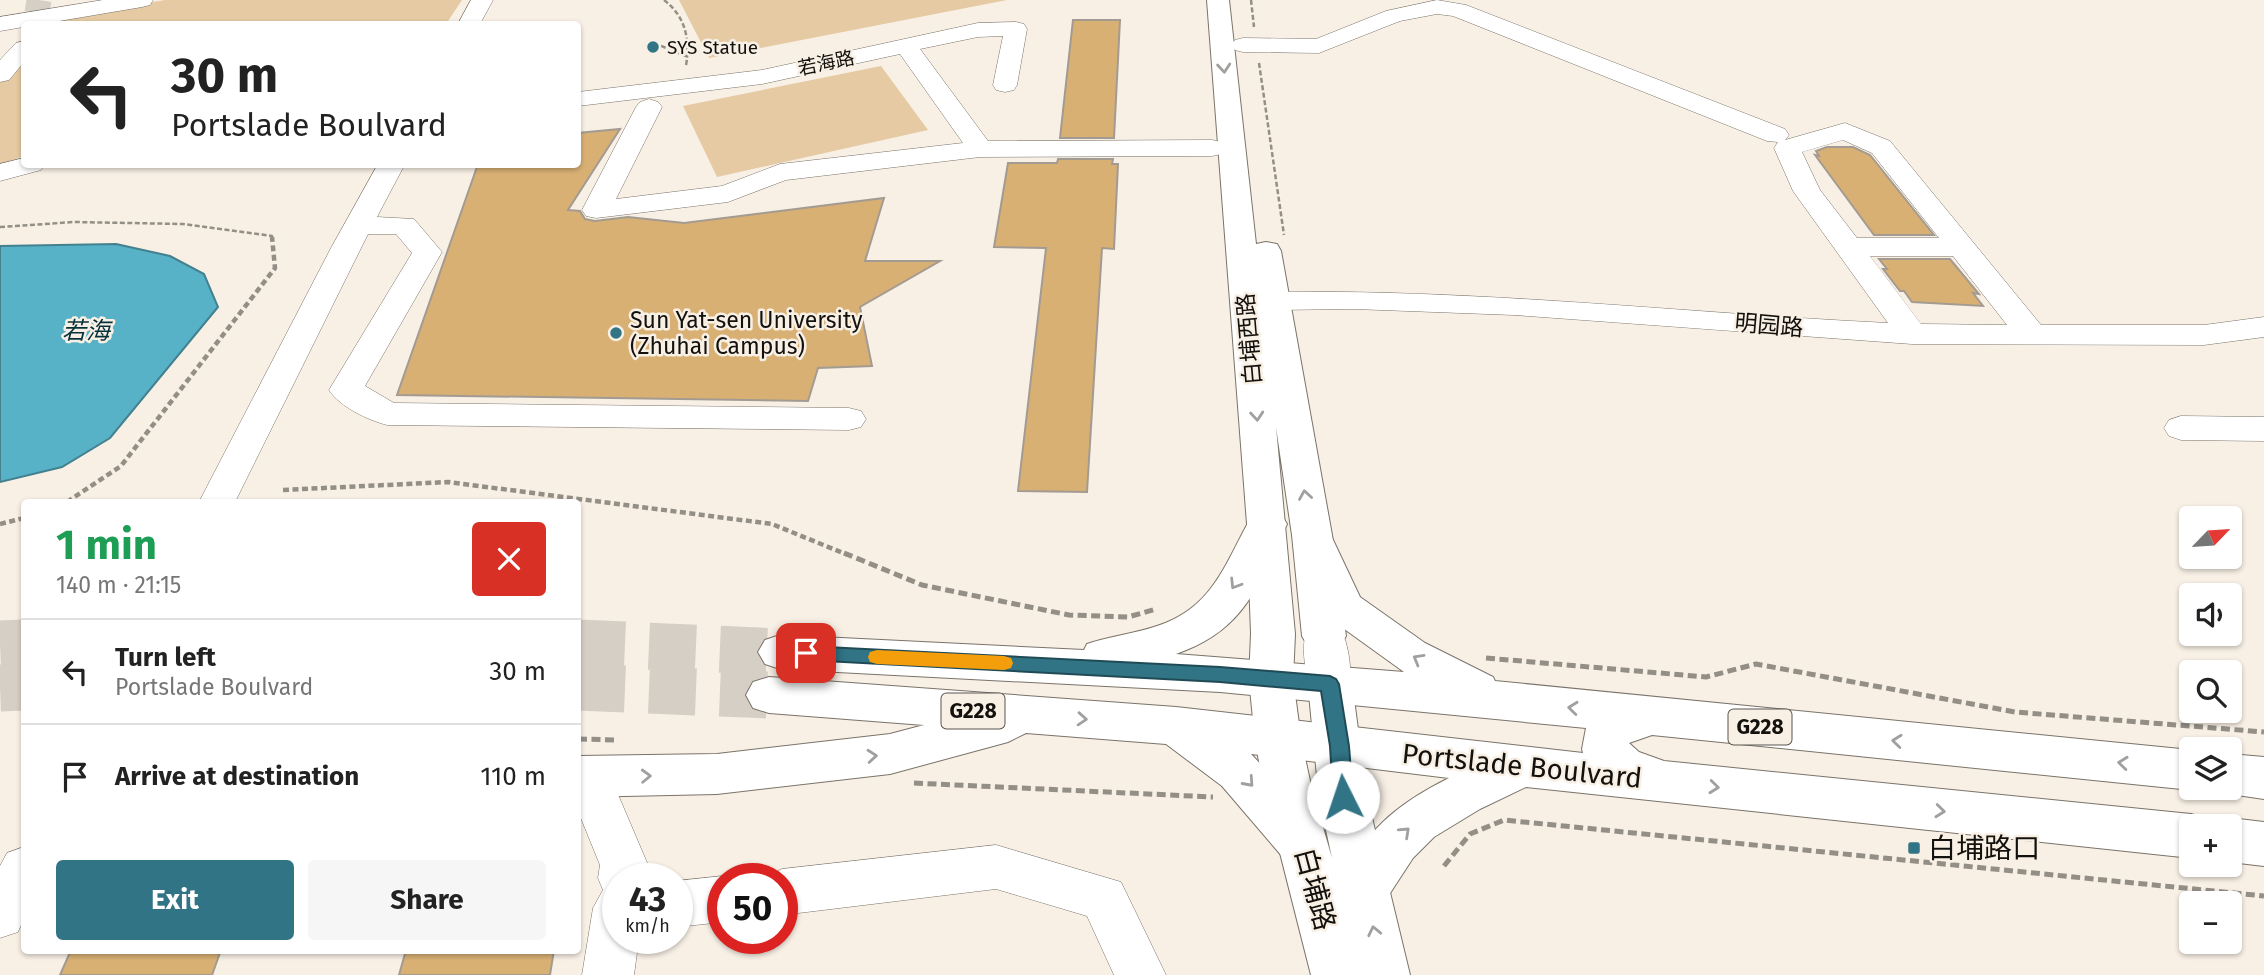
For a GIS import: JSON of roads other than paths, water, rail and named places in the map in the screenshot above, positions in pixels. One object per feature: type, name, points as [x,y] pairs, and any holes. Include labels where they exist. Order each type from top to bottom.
[{"type":"main road","name":"白埔西路","points":[[1218,0],[1267,524],[1273,634],[1271,679]]},
{"type":"main road","name":"白埔西路","points":[[1240,0],[1250,45],[1253,157],[1273,301],[1312,535],[1324,636]]},
{"type":"main road","points":[[1049,666],[1149,646],[1204,623],[1219,610],[1239,580],[1267,524]]},
{"type":"main road","points":[[1312,535],[1345,607],[1410,655],[1474,689],[1526,703]]},
{"type":"main road","name":"G228","points":[[780,652],[1271,679],[2179,769]]},
{"type":"main road","name":"白埔路","points":[[1271,679],[1278,739],[1288,790],[1384,975]]},
{"type":"main road","name":"白埔路","points":[[1330,684],[1343,797],[1338,975]]},
{"type":"main road","name":"Portslade Boulvard","points":[[769,695],[1176,726],[1671,783],[2179,835]]},
{"type":"main road","points":[[581,778],[717,774],[890,754],[1034,716]]},
{"type":"main road","points":[[1652,716],[1607,731],[1605,749],[1624,768],[1671,783]]},
{"type":"main road","points":[[1176,726],[1240,772],[1341,890],[1409,827],[1524,767]]},
{"type":"main road","points":[[2242,775],[2264,778]]},
{"type":"main road","points":[[2242,841],[2264,844]]},
{"type":"street","points":[[0,24],[142,0]]},
{"type":"street","points":[[471,21],[482,0]]},
{"type":"street","points":[[1250,45],[1319,46],[1394,16],[1437,7],[1458,10],[1776,135]]},
{"type":"street","name":"若海路","points":[[581,99],[762,77],[978,30],[1016,29],[1005,85]]},
{"type":"street","points":[[906,46],[980,149]]},
{"type":"street","points":[[0,75],[14,55]]},
{"type":"street","points":[[649,107],[596,210],[728,194],[780,172],[980,149],[1212,148]]},
{"type":"street","points":[[1912,334],[1807,191],[1787,148],[1845,131],[1881,147],[2033,336]]},
{"type":"street","points":[[0,173],[21,167]]},
{"type":"street","points":[[219,499],[390,168]]},
{"type":"street","points":[[352,237],[404,225],[427,252],[346,390],[387,414],[849,419]]},
{"type":"street","points":[[1848,247],[1962,247]]},
{"type":"street","name":"明园路","points":[[1273,301],[1353,300],[1514,306],[1912,334],[2204,335],[2264,327]]},
{"type":"street","points":[[2181,428],[2264,429]]},
{"type":"street","points":[[1324,636],[1330,684]]},
{"type":"street","points":[[581,791],[598,799],[623,863]]},
{"type":"street","points":[[798,890],[996,867],[1104,898],[1140,975]]},
{"type":"street","points":[[0,915],[21,875]]},
{"type":"street","points":[[608,975],[611,954]]},
{"type":"water","name":"若海","points":[[116,244],[170,256],[204,274],[218,307],[110,438],[62,467],[0,482],[0,246]]},
{"type":"tunnel","points":[[37,13],[39,0]]},
{"type":"tunnel","points":[[0,644],[21,643]]},
{"type":"tunnel","points":[[581,643],[780,652]]},
{"type":"tunnel","points":[[0,688],[21,687]]},
{"type":"tunnel","points":[[581,687],[769,695]]},
{"type":"place","name":"SYS Statue","points":[[653,47]]},
{"type":"place","name":"Sun Yat-sen University (Zhuhai Campus)","points":[[616,333]]},
{"type":"place","name":"白埔路口","points":[[1914,848]]}]
